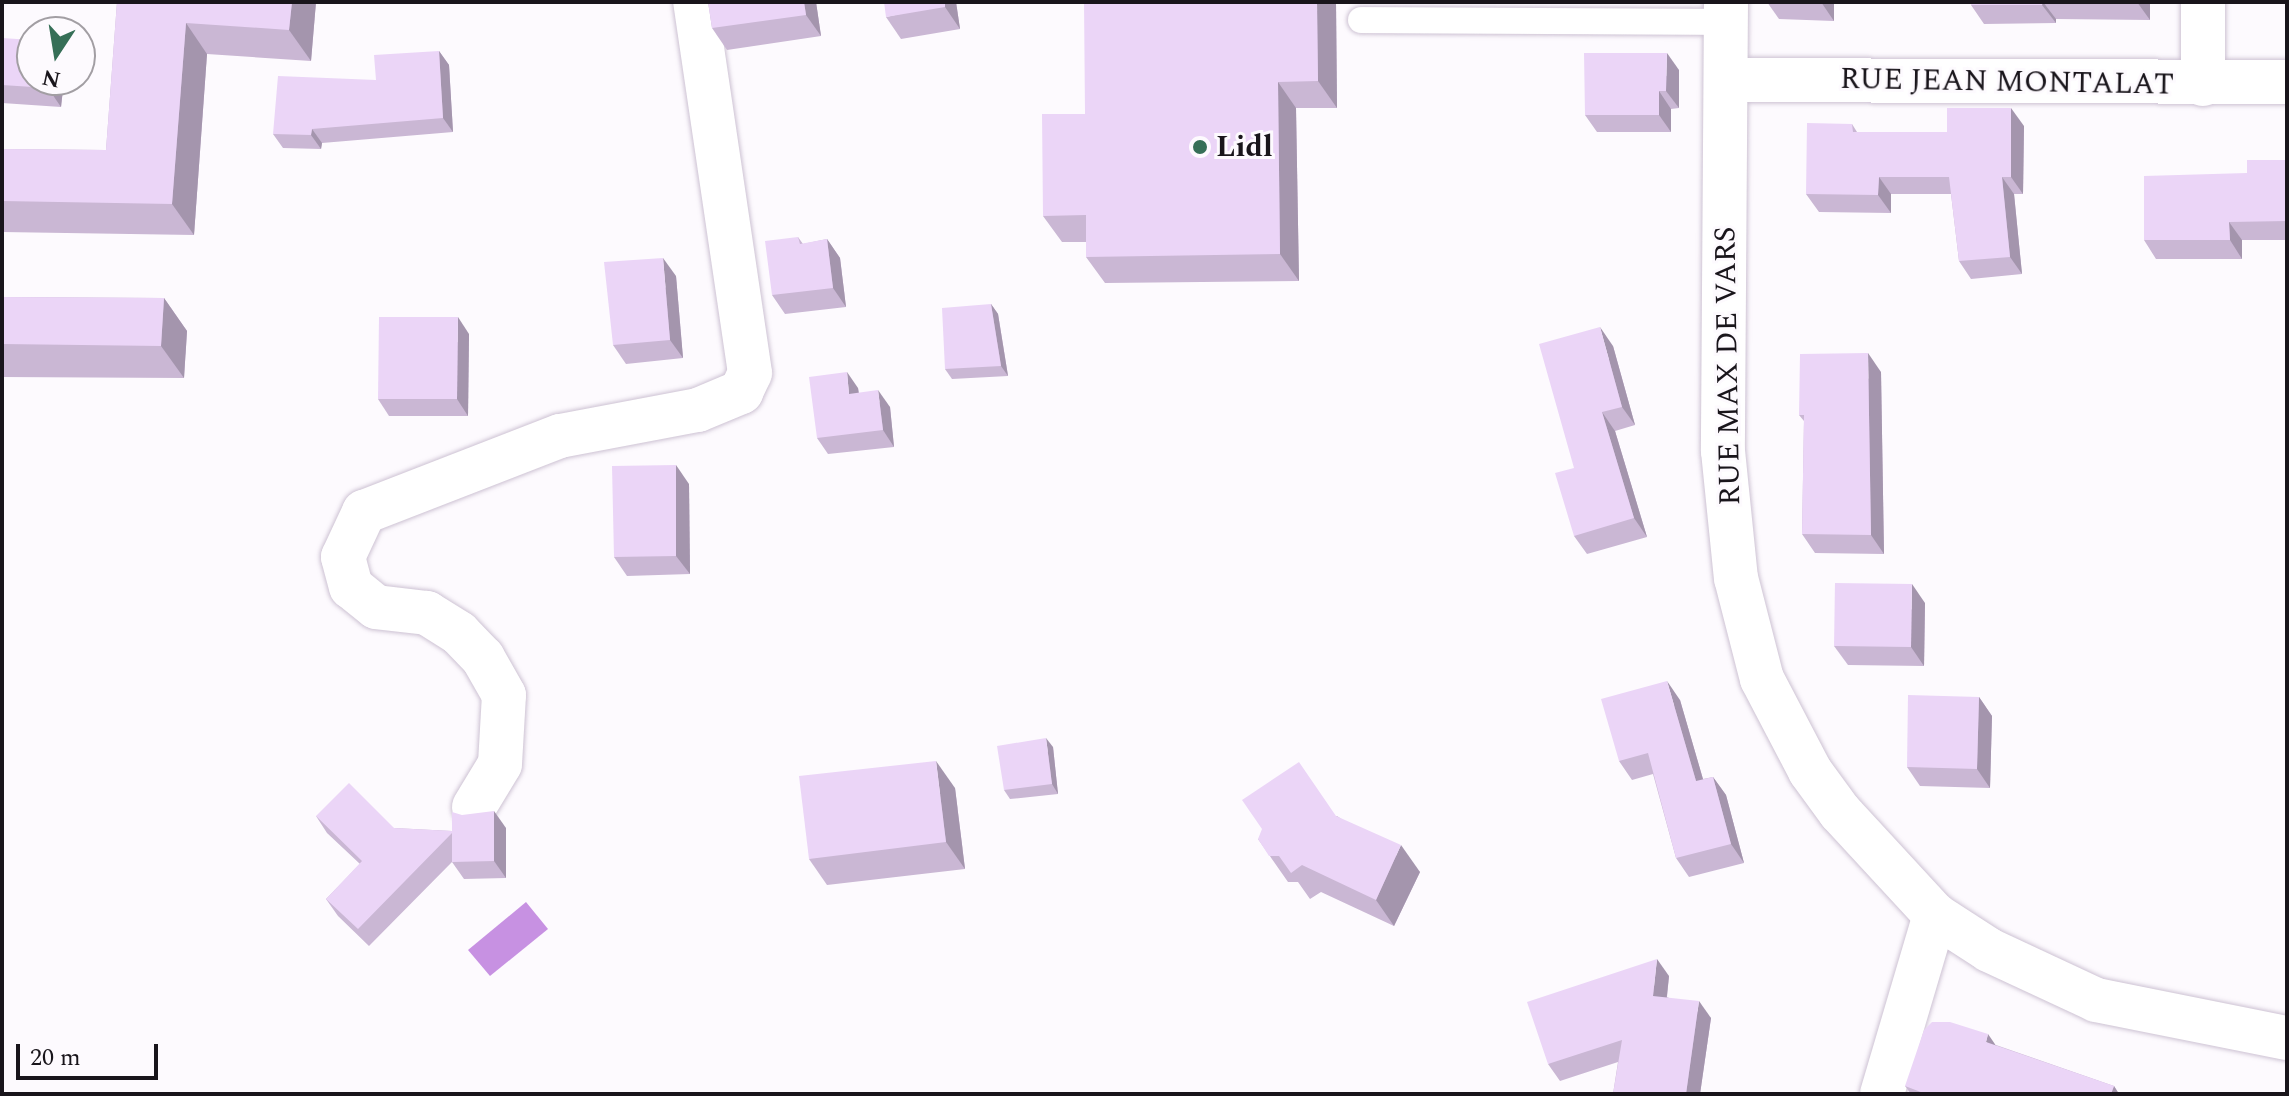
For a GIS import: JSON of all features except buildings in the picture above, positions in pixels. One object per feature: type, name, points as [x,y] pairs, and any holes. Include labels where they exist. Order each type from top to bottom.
[{"type":"street","points":[[474,807],[500,764],[504,695],[483,658],[459,633],[427,613],[376,607],[351,587],[343,557],[364,512],[560,436],[698,410],[741,392],[750,373],[695,2]]},
{"type":"street","points":[[2203,2],[2203,84]]},
{"type":"street","name":"RUE MAX DE VARS","points":[[1726,13],[1723,451],[1736,578],[1762,679],[1810,771],[1840,812],[1935,915],[1989,950],[2096,1000],[2287,1038]]},
{"type":"street","name":"RUE JEAN MONTALAT","points":[[1727,80],[2287,82]]},
{"type":"street","points":[[1882,1094],[1935,915]]},
{"type":"lane","points":[[1361,20],[1726,13]]},
{"type":"shaded area","points":[[526,902],[548,929],[490,976],[468,950]]},
{"type":"place","name":"Lidl","points":[[1200,147]]}]
